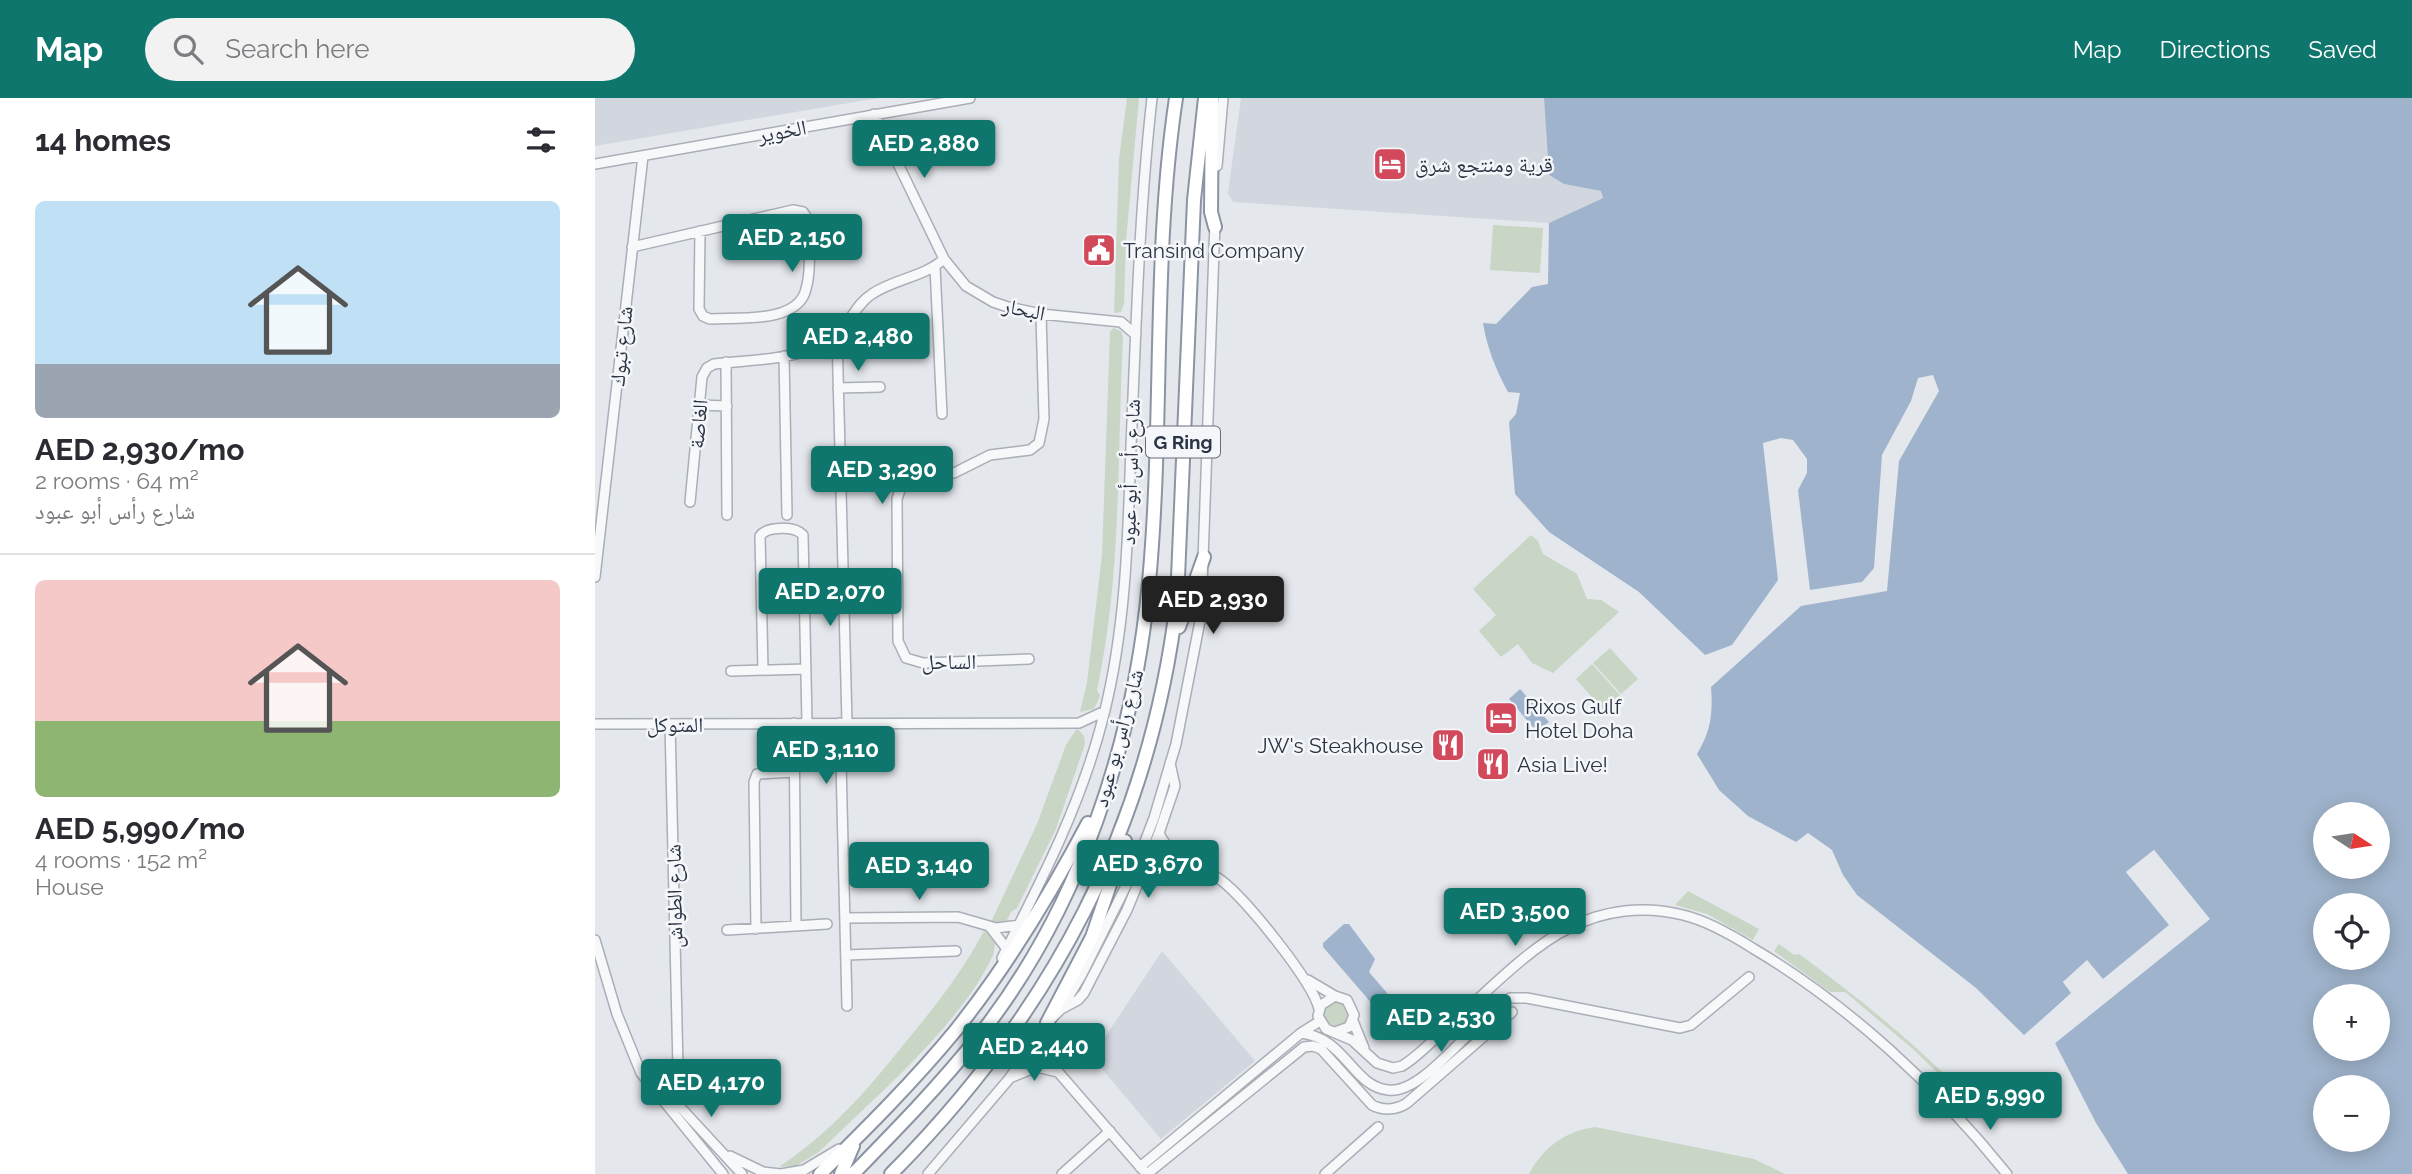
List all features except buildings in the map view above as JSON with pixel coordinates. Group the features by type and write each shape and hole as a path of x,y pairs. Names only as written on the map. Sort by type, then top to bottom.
{"highway":[{"name":"شارع رأس بو عبود","path":"853,1174 921,1105 979,1036 1021,975 1056,914 1079,863 1109,782 1139,661 1150,580 1161,258 1173,98"},
{"name":"شارع رأس بو عبود","path":"891,1174 965,1095 1037,996 1096,890 1140,782 1155,728 1171,651 1181,554 1185,370 1194,200 1205,98"},
{"path":"1212,98 1211,212 1215,227"},
{"path":"1171,651 1204,557"},
{"path":"820,1174 934,1056 987,987 1031,922 1109,782"},
{"path":"1044,1027 1092,937 1122,854 1140,782"},
{"path":"841,1174 858,1136"}],"street":[{"name":"الخوير","path":"595,164 970,98"},
{"name":"شارع رأس أبو عبود","path":"987,987 1060,840 1105,711 1124,592 1140,226 1152,98"},
{"path":"928,1174 1009,1079 1044,1027 1062,1009 1099,944 1133,870 1170,763 1201,616 1215,227 1223,98"},
{"path":"726,362 805,352 837,334 870,295 898,280 935,267 944,259 874,114"},
{"name":"شارع تبوك","path":"595,577 643,156"},
{"path":"632,247 700,231 793,210 803,212 808,219 807,288 803,299 781,315 710,319 703,316 699,309 700,231"},
{"name":"البحار","path":"944,259 954,274 978,295 1009,307 1041,314 1121,322"},
{"path":"935,267 942,414"},
{"path":"1136,335 1121,322 1137,309"},
{"name":"الساحل","path":"1030,659 923,663 906,658 898,641 897,499 904,478 915,473 954,473 990,455 1030,450 1039,443 1044,419 1041,314"},
{"path":"837,334 847,1006"},
{"path":"784,356 787,515"},
{"name":"الغاصة","path":"690,502 702,377 707,368 726,362 727,515"},
{"path":"838,388 880,387"},
{"path":"699,405 727,406"},
{"path":"763,670 760,536 769,530 797,530 803,535 807,723"},
{"path":"731,671 806,669"},
{"name":"المتوكل","path":"595,724 1079,723 1105,711"},
{"path":"794,723 796,926"},
{"path":"1079,723 1097,740"},
{"name":"شارع الطواش","path":"670,724 678,1068"},
{"path":"1062,1009 1078,1000 1084,993 1127,910 1149,860 1175,786 1170,763"},
{"path":"757,929 754,782 757,774 763,772 794,772"},
{"path":"1159,833 1167,847 1179,857 1210,872 1226,884 1304,976 1319,1010 1321,1024 1315,1035"},
{"path":"1149,860 1165,856 1179,857"},
{"path":"1321,1024 1365,1049 1384,1066 1393,1068 1410,1062 1529,956 1566,929 1591,918 1635,909 1682,914 1730,934 1819,991 1928,1087 2007,1174"},
{"path":"845,918 958,917 1004,929 1020,925"},
{"path":"727,930 827,924"},
{"path":"986,924 999,936 1007,949"},
{"path":"595,940 628,1043 641,1073 723,1174"},
{"path":"846,955 956,951"},
{"path":"1304,976 1351,1004 1353,1021 1365,1049"},
{"path":"1301,1033 1315,1035 1332,1044 1371,1084 1388,1090 1400,1090 1416,1082 1506,1000 1513,997 1680,1028 1691,1025 1749,977"},
{"path":"1319,1010 1325,1000 1335,996"},
{"path":"1145,1172 1304,1047 1321,1049 1368,1102 1380,1109 1403,1106 1512,1012"},
{"path":"1335,1032 1349,1027 1353,1021"},
{"path":"1145,1172 1301,1033 1321,1024"},
{"path":"1044,1027 1045,1050 1059,1073 1145,1172"},
{"path":"1009,1079 1037,1067 1059,1073"},
{"path":"657,1094 681,1108 742,1174"},
{"path":"1325,1174 1378,1127"},
{"path":"1062,1174 1110,1131"},
{"path":"722,1152 755,1169 781,1174 815,1164 858,1136"},
{"path":"704,1150 716,1174"}],"shaded area":[{"path":"595,98 878,98 595,146"},
{"name":"قرية ومنتجع شرق","path":"1241,98 1544,98 1549,175 1564,184 1601,191 1603,198 1549,223 1233,202 1228,193"},
{"path":"1162,951 1255,1061 1161,1139 1092,1057"}],"green space":[{"path":"1127,98 1139,98 1126,241 1124,304 1121,312 1114,313 1119,159"},
{"path":"1493,225 1543,228 1540,273 1490,270"},
{"path":"1113,328 1121,331 1123,337 1115,558 1111,603 1097,690 1100,696 1094,709 1080,712 1087,682 1102,555 1110,332"},
{"path":"1531,535 1538,541 1543,554 1577,574 1587,599 1601,600 1619,612 1553,673 1532,663 1518,644 1501,657 1479,631 1496,615 1473,589"},
{"path":"1610,648 1638,679 1621,694 1593,663"},
{"path":"1592,664 1620,695 1603,710 1576,679"},
{"path":"1077,728 1084,736 1085,744 1056,829 1017,908 1011,912 1006,922 991,922 1037,824 1066,745"},
{"path":"1688,891 1759,929 1753,940 1707,914 1675,905"},
{"path":"984,931 996,940 993,955 961,1007 939,1033 819,1152 796,1166 779,1167 837,1120 870,1086 945,993"},
{"path":"1779,944 1794,955 1799,954 1861,1001 1901,1034 1958,1088 1955,1090 1913,1049 1845,992 1830,992 1774,951"},
{"path":"1336,1002 1345,1005 1348,1014 1345,1023 1336,1026 1327,1023 1324,1014 1327,1005"},
{"path":"1595,1127 1754,1159 1785,1174 1529,1174 1541,1156 1556,1142 1574,1132"}],"water":[{"path":"1544,98 2412,98 2412,1174 2128,1174 2096,1123 2055,1043 2209,919 2154,850 2126,872 2170,925 2103,980 2087,961 2063,982 2072,993 2024,1035 1976,988 1857,895 1843,875 1832,850 1808,833 1796,842 1748,816 1719,790 1697,754 1710,722 1711,687 1801,606 1887,591 1899,461 1939,391 1933,375 1918,378 1911,401 1882,455 1874,568 1862,582 1810,590 1798,490 1807,473 1807,459 1793,440 1781,438 1763,443 1778,580 1732,645 1705,655 1639,592 1549,532 1515,494 1509,422 1516,414 1520,393 1508,392 1493,359 1483,323 1496,324 1532,287 1548,284 1549,223 1603,198 1601,191 1564,184 1549,175"},
{"path":"1520,689 1549,722 1537,732 1509,699"},
{"path":"1344,924 1349,924 1375,959 1369,972 1412,1022 1413,1030 1407,1035 1399,1035 1323,947 1323,943"}],"pier":[{"path":"2154,850 2210,919 2055,1043 2051,1043 2205,918 2153,855 2131,873 2172,923 2172,927 2104,983 2100,982 2087,965 2068,983 2075,991 2074,995 2027,1037 2022,1038 2071,993 2063,982 2087,960 2103,979 2169,925 2126,872"}],"place":[{"name":"قرية ومنتجع شرق","path":"1390,164"},
{"name":"Transind Company","path":"1099,250"},
{"name":"Rixos Gulf Hotel Doha","path":"1501,718"},
{"name":"JW's Steakhouse","path":"1448,745"},
{"name":"Asia Live!","path":"1493,764"}]}
